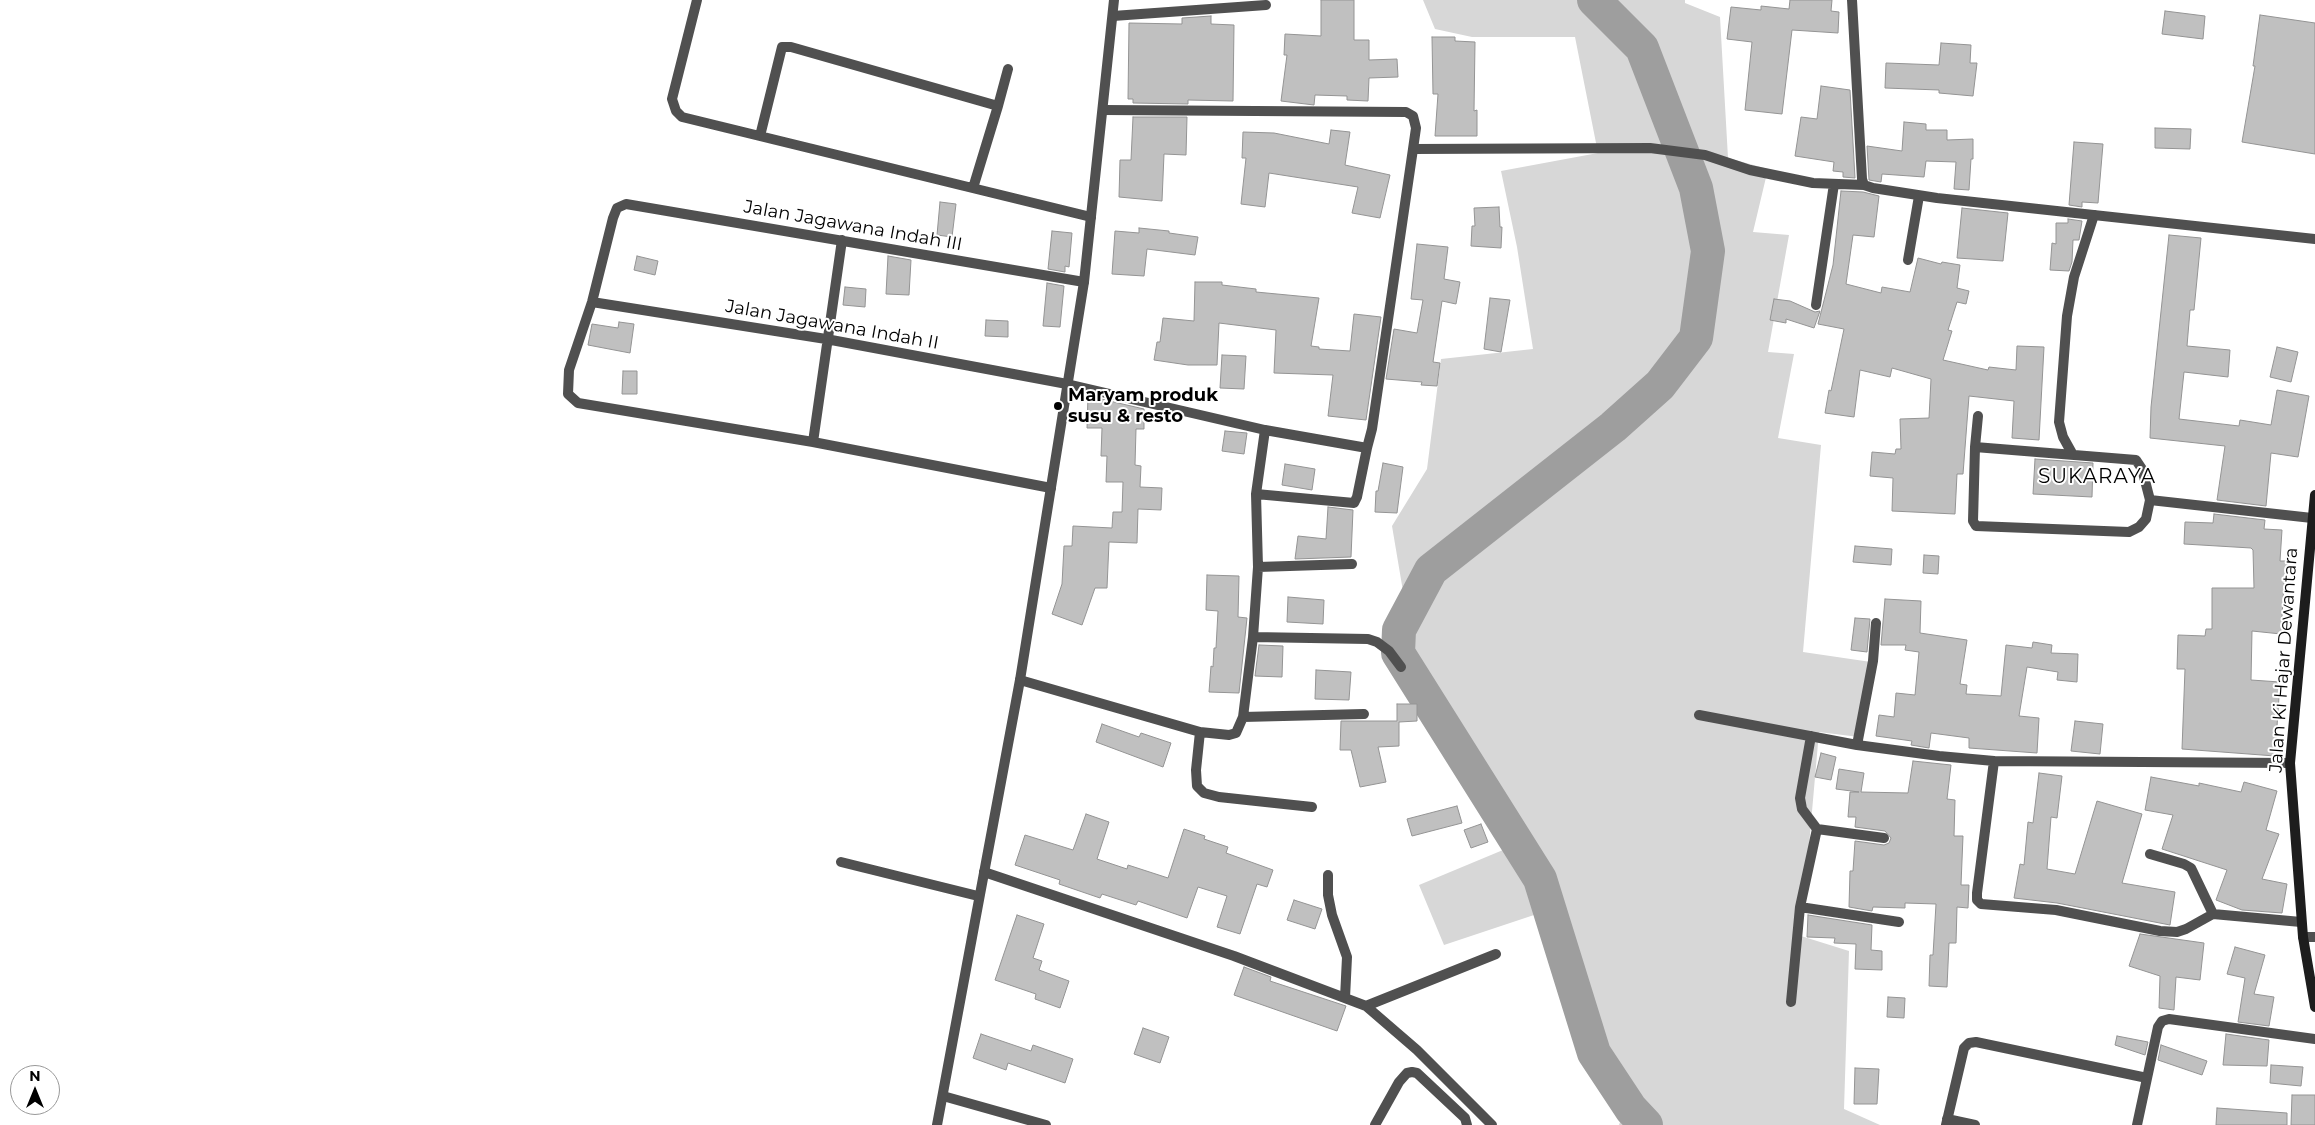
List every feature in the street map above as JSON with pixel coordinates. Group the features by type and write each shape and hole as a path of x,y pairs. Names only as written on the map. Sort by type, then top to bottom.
{"main road":[{"name":"Jalan Ki Hajar Dewantara","path":"2315,495 2290,763 2302,937 2315,1007"}],"street":[{"path":"697,0 672,99 676,111 682,117 1092,217"},
{"path":"937,1125 978,896 1020,680 1084,282 1104,110 1114,0"},
{"path":"1852,0 1862,178 1864,185"},
{"path":"1113,16 1266,5"},
{"path":"760,136 782,47 786,46 998,106"},
{"path":"973,188 1008,69"},
{"path":"1104,110 1406,112 1413,116 1416,121 1373,420 1357,497 1354,503 1256,494"},
{"path":"1413,148 1650,148 1705,155 1750,170 1813,183 1864,185 1919,196 2315,239"},
{"path":"1816,305 1834,184"},
{"path":"1908,260 1919,196"},
{"name":"Jalan Jagawana Indah III","path":"592,302 617,208 626,204 1084,282"},
{"path":"2073,454 2063,436 2059,422 2067,316 2074,277 2094,215"},
{"path":"813,442 826,339 842,240"},
{"path":"592,302 569,370 568,394 578,402 813,442 1051,488"},
{"name":"Jalan Jagawana Indah II","path":"592,302 826,339 1067,384 1265,430 1367,448"},
{"path":"1975,447 2136,460 2142,469 2150,500 2146,519 2139,527 2128,532 1976,526 1974,521 1975,447 1978,416"},
{"path":"1020,680 1200,732 1229,735 1239,729 1244,717 1253,637 1258,567 1256,494 1265,430"},
{"path":"2150,500 2312,518"},
{"path":"1258,567 1352,564"},
{"path":"1857,745 1874,661 1876,623"},
{"path":"1253,637 1368,639 1378,642 1389,651 1401,667"},
{"path":"1244,717 1364,714"},
{"path":"1699,715 1857,745 1994,761 2290,763"},
{"path":"1200,732 1196,770 1197,786 1204,793 1219,797 1312,807"},
{"path":"1811,736 1800,798 1802,809 1817,829 1884,838"},
{"path":"1994,761 1977,893 1981,904 2065,912 2160,931 2186,929 2213,914 2301,922"},
{"path":"1791,1002 1800,907 1817,829"},
{"path":"2150,854 2184,864 2191,868 2213,914"},
{"path":"841,862 978,896"},
{"path":"984,872 1234,956 1366,1006 1417,1050 1492,1125"},
{"path":"1328,875 1328,895 1332,915 1348,957 1345,998"},
{"path":"1800,907 1899,922"},
{"path":"2302,937 2315,937"},
{"path":"1366,1006 1496,954"},
{"path":"2137,1125 2158,1028 2162,1021 2169,1019 2315,1039"},
{"path":"1975,1125 1947,1122 1964,1048 1969,1043 1976,1042 2147,1078"},
{"path":"1376,1125 1399,1082 1407,1073 1412,1072 1417,1073 1465,1118 1467,1125"},
{"path":"942,1096 1046,1125"}],"shaded area":[{"path":"1423,0 1685,0 1685,3 1720,17 1728,158 1768,169 1753,232 1789,235 1768,352 1794,354 1778,438 1821,445 1803,652 1871,662 1859,737 1819,732 1801,936 1849,951 1844,1109 1880,1125 1619,1125 1621,1119 1565,974 1558,907 1444,945 1419,885 1527,840 1469,758 1422,704 1392,526 1427,469 1441,359 1533,349 1517,247 1501,171 1598,153 1575,37 1472,37 1435,29"}],"building":[{"path":"1321,0 1354,0 1354,40 1369,40 1369,60 1397,59 1398,77 1369,78 1368,101 1347,100 1347,96 1315,95 1314,105 1281,101 1287,55 1284,55 1285,34 1321,36"},
{"path":"1790,0 1832,0 1831,11 1839,12 1838,33 1792,30 1782,114 1745,110 1752,42 1727,39 1731,7 1761,10 1761,6 1789,9"},
{"path":"2165,11 2205,16 2203,39 2162,34"},
{"path":"2260,15 2315,23 2315,154 2242,142 2255,66 2253,66"},
{"path":"1211,16 1211,24 1234,25 1233,101 1188,100 1188,104 1133,103 1133,99 1128,99 1129,23 1182,24 1182,18"},
{"path":"1432,37 1455,37 1455,41 1475,42 1474,111 1477,110 1477,136 1435,136 1438,94 1433,94"},
{"path":"1941,43 1971,45 1970,63 1977,63 1973,96 1939,93 1939,90 1885,88 1886,63 1939,65"},
{"path":"1821,86 1850,90 1855,178 1843,177 1843,172 1833,171 1834,162 1795,156 1801,117 1817,119"},
{"path":"1133,117 1187,117 1186,155 1164,154 1162,201 1119,197 1120,160 1131,160"},
{"path":"1904,122 1926,124 1926,130 1947,130 1947,140 1973,139 1973,159 1971,159 1969,190 1954,189 1956,162 1926,161 1924,177 1882,174 1881,182 1869,180 1867,146 1902,151"},
{"path":"2155,128 2191,129 2190,149 2155,148"},
{"path":"1331,130 1350,132 1345,165 1390,175 1380,218 1352,213 1358,187 1269,173 1265,207 1241,204 1246,158 1242,158 1243,132 1274,133 1329,144"},
{"path":"2074,142 2103,144 2098,203 2082,202 2082,207 2069,205"},
{"path":"1841,191 1863,192 1879,196 1874,237 1853,235 1846,284 1881,293 1882,287 1910,292 1918,258 1941,264 1942,262 1960,265 1957,288 1969,291 1966,304 1957,302 1948,330 1952,331 1943,360 1988,370 1989,367 2016,370 2017,346 2044,347 2039,440 2012,438 2014,401 1969,396 1963,474 1957,474 1955,514 1892,511 1893,478 1870,476 1872,452 1895,454 1896,449 1901,449 1900,419 1929,418 1931,379 1892,368 1890,377 1860,370 1854,417 1825,413 1844,329 1818,324 1833,265"},
{"path":"940,202 956,204 952,237 937,235"},
{"path":"1499,207 1500,227 1502,227 1501,248 1471,246 1472,226 1475,226 1474,208"},
{"path":"1962,208 2008,213 2003,261 1957,258"},
{"path":"2068,219 2082,221 2079,240 2073,240 2072,262 2069,271 2050,270 2052,243 2056,244 2056,223 2068,223"},
{"path":"1139,228 1169,231 1169,233 1198,237 1195,255 1147,249 1144,276 1112,274 1115,231 1139,233"},
{"path":"1052,231 1072,233 1069,267 1065,266 1065,272 1048,269"},
{"path":"2169,235 2201,238 2194,310 2190,310 2187,346 2230,350 2228,377 2184,372 2179,419 2239,426 2240,420 2271,425 2277,390 2309,396 2298,457 2271,453 2266,506 2217,500 2225,446 2150,438 2151,407"},
{"path":"1417,244 1448,247 1444,279 1460,282 1456,304 1442,301 1433,362 1440,363 1437,386 1421,385 1422,382 1386,379 1394,329 1417,333 1423,300 1411,299"},
{"path":"637,256 658,261 655,275 634,270"},
{"path":"888,256 911,260 909,295 886,294"},
{"path":"1195,282 1222,282 1222,285 1256,289 1256,292 1319,298 1311,346 1319,347 1319,349 1350,351 1354,314 1381,317 1366,420 1328,416 1333,375 1274,373 1276,330 1219,323 1217,365 1188,365 1154,360 1157,342 1160,342 1163,318 1194,321"},
{"path":"1047,283 1064,286 1060,327 1043,326"},
{"path":"845,287 866,289 865,307 843,305"},
{"path":"1490,298 1510,300 1501,352 1484,349"},
{"path":"1774,299 1790,301 1815,312 1820,311 1814,328 1786,319 1786,323 1770,320"},
{"path":"986,320 1008,321 1008,337 985,336"},
{"path":"619,322 634,324 630,353 588,345 592,324 618,328"},
{"path":"2277,347 2298,352 2291,382 2270,377"},
{"path":"1222,355 1246,356 1244,389 1220,388"},
{"path":"623,371 637,371 637,394 622,394"},
{"path":"1088,396 1144,409 1144,429 1136,429 1135,465 1141,466 1140,487 1162,488 1161,510 1138,509 1137,543 1109,542 1107,588 1095,588 1082,625 1052,614 1062,584 1064,546 1072,546 1073,526 1112,528 1113,512 1122,512 1123,482 1106,482 1107,456 1101,456 1102,428 1087,428"},
{"path":"1225,431 1247,433 1244,454 1222,451"},
{"path":"2035,459 2093,463 2092,497 2033,494"},
{"path":"1383,463 1403,467 1397,513 1375,512 1376,491 1378,491"},
{"path":"1285,464 1315,469 1312,490 1282,485"},
{"path":"1328,507 1353,510 1351,557 1295,559 1298,536 1326,539"},
{"path":"2214,514 2265,520 2264,529 2282,530 2280,561 2287,561 2287,583 2284,583 2281,634 2252,631 2251,680 2280,682 2275,756 2182,749 2185,669 2177,669 2178,635 2205,636 2206,629 2212,629 2212,588 2254,588 2253,550 2251,548 2184,544 2185,522 2213,523"},
{"path":"1855,546 1892,549 1891,565 1853,562"},
{"path":"1924,555 1939,556 1938,574 1923,573"},
{"path":"1207,575 1239,576 1238,617 1247,618 1239,693 1209,692 1211,666 1213,667 1214,648 1216,648 1218,611 1206,610"},
{"path":"1288,597 1324,600 1323,624 1287,622"},
{"path":"1885,599 1921,601 1920,633 1967,640 1960,684 1967,685 1966,694 2001,696 2006,645 2032,648 2033,642 2052,645 2051,653 2078,654 2077,682 2057,680 2058,672 2027,667 2019,716 2039,718 2037,753 1969,748 1969,738 1931,733 1929,748 1911,745 1912,741 1876,736 1879,715 1894,717 1896,693 1915,695 1919,652 1905,650 1906,645 1881,645"},
{"path":"1855,618 1870,619 1867,652 1851,650"},
{"path":"1259,645 1283,646 1282,677 1255,676"},
{"path":"1316,670 1351,672 1349,700 1315,699"},
{"path":"1397,704 1417,704 1417,721 1399,722 1399,746 1378,747 1386,782 1360,787 1351,750 1340,750 1341,721 1397,721"},
{"path":"2075,721 2103,724 2100,754 2071,751"},
{"path":"1102,724 1139,737 1141,733 1171,743 1163,767 1096,742"},
{"path":"1821,753 1836,757 1831,780 1815,777"},
{"path":"1913,761 1951,765 1947,799 1955,800 1954,836 1963,836 1961,885 1969,885 1968,908 1957,907 1956,943 1949,943 1947,987 1929,986 1930,955 1933,955 1936,904 1905,903 1905,908 1873,907 1872,911 1849,907 1850,871 1853,871 1855,841 1884,845 1889,843 1891,838 1885,831 1855,827 1856,817 1848,817 1850,792 1859,792 1836,789 1839,769 1864,773 1861,792 1908,793"},
{"path":"2039,773 2062,776 2057,818 2051,817 2047,869 2075,874 2097,801 2142,814 2122,883 2175,892 2170,925 2057,903 2014,898 2020,864 2024,865 2028,822 2033,823"},
{"path":"2151,777 2199,786 2199,783 2241,792 2244,782 2277,791 2266,830 2279,834 2262,879 2287,884 2282,913 2242,910 2216,900 2227,870 2162,849 2173,815 2145,810"},
{"path":"1457,806 1462,823 1412,836 1407,819"},
{"path":"1086,814 1109,822 1097,859 1127,869 1128,865 1168,878 1184,829 1205,836 1204,839 1228,847 1226,853 1273,870 1267,887 1257,884 1240,934 1217,927 1227,896 1198,887 1187,918 1138,901 1136,905 1102,894 1100,898 1059,884 1060,880 1015,865 1025,835 1073,850"},
{"path":"1481,824 1488,842 1471,848 1464,830"},
{"path":"1294,900 1322,909 1315,929 1287,920"},
{"path":"1017,915 1044,924 1033,958 1042,961 1039,970 1069,981 1060,1008 1035,999 1036,994 995,980"},
{"path":"1808,915 1872,925 1871,950 1882,951 1882,970 1855,969 1856,944 1834,943 1835,938 1807,937"},
{"path":"2140,934 2204,943 2200,980 2176,977 2174,1010 2159,1008 2160,976 2129,966"},
{"path":"2235,947 2265,955 2254,994 2274,997 2269,1026 2238,1022 2245,978 2227,974"},
{"path":"1244,967 1271,977 1270,981 1346,1006 1337,1031 1234,995"},
{"path":"1888,997 1905,998 1904,1018 1887,1017"},
{"path":"1143,1028 1169,1037 1160,1063 1134,1054"},
{"path":"981,1034 1031,1051 1033,1045 1073,1059 1065,1083 1008,1063 1006,1070 973,1058"},
{"path":"2226,1034 2269,1040 2267,1066 2223,1065"},
{"path":"2117,1036 2148,1042 2145,1055 2115,1045"},
{"path":"2161,1045 2207,1061 2202,1075 2158,1060"},
{"path":"2271,1065 2303,1067 2301,1086 2270,1083"},
{"path":"1855,1068 1879,1069 1877,1104 1854,1104"},
{"path":"2292,1095 2315,1095 2315,1125 2291,1125"},
{"path":"2217,1108 2287,1113 2287,1125 2216,1125"}],"waterway":[{"path":"1594,0 1642,48 1696,188 1708,251 1696,338 1660,385 1613,427 1431,570 1399,630 1398,653 1540,879 1594,1053 1631,1109 1646,1125"}],"place":[{"name":"Maryam produk susu & resto","path":"1058,406"}],"district":[{"name":"SUKARAYA","path":"2097,477"}]}
